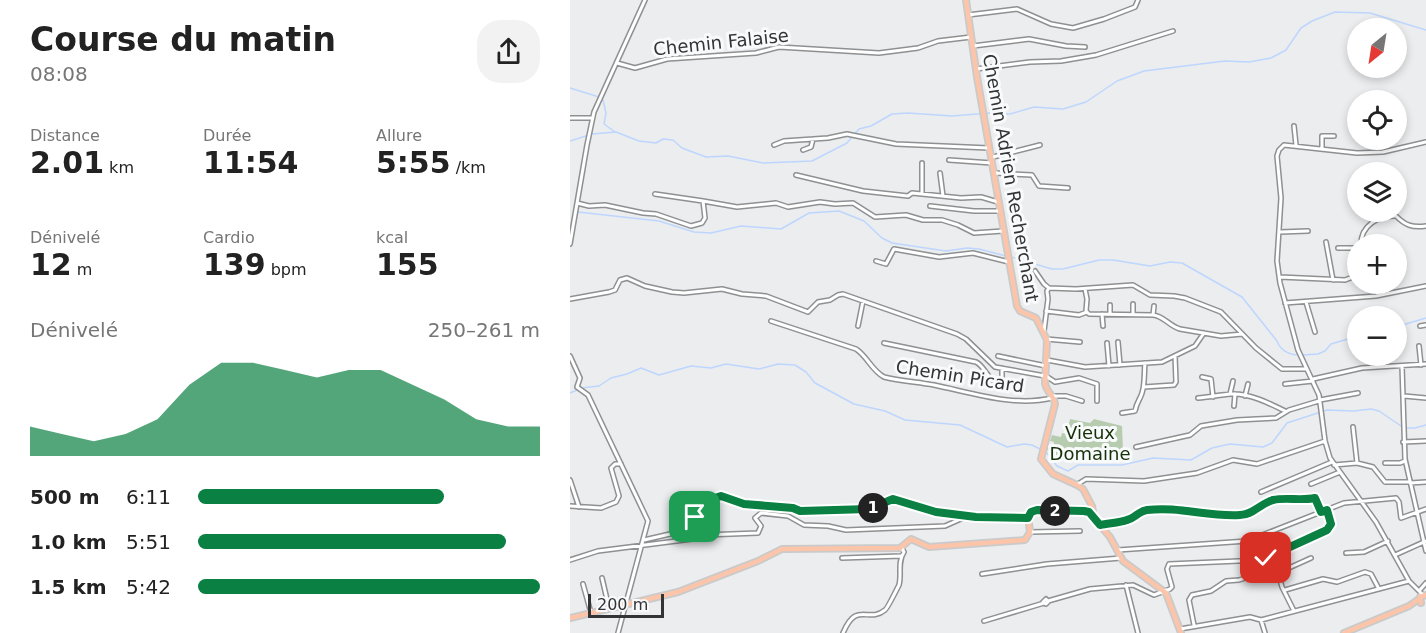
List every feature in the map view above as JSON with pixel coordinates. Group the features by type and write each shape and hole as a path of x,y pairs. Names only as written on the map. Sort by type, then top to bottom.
{"main road":[{"name":"Chemin Adrien Recherchant","path":"966,0 976,69 993,157 1003,231 1018,309 1036,318 1044,331"},
{"path":"1044,331 1046,387 1055,404 1041,459 1053,474 1077,485 1084,491 1086,507 1110,537 1121,558 1164,591 1181,631"},
{"path":"570,618 693,587 782,549 902,548 911,539 929,547 1025,540 1030,532 1028,518 1031,512 1086,507"},
{"path":"1344,633 1421,598"}],"street":[{"path":"570,244 592,118 645,0"},
{"path":"968,15 1017,9 1051,24 1072,28 1135,8 1138,0"},
{"path":"976,69 1096,56 1173,31"},
{"name":"Chemin Falaise","path":"616,63 635,68 667,59 756,53 778,47 879,53 971,37"},
{"path":"973,46 1029,39 1084,47"},
{"path":"570,118 592,118"},
{"path":"1294,126 1296,146"},
{"path":"774,145 784,141 851,134 896,144 991,148"},
{"path":"1322,148 1320,135 1334,136"},
{"path":"803,150 811,147 813,139"},
{"path":"1421,598 1362,501 1333,463 1325,441 1320,402 1313,380 1300,355 1285,303 1277,261 1280,232 1279,150 1284,145 1357,153 1383,152 1426,142"},
{"path":"993,157 1040,145"},
{"path":"949,160 994,164"},
{"path":"921,163 922,194"},
{"path":"940,173 943,196"},
{"path":"995,173 1032,175 1039,186 1068,188"},
{"path":"796,175 863,191 908,196 912,193 981,197 999,203"},
{"path":"655,194 737,207 776,203 788,207 820,202 853,203 876,217 906,215 923,220 942,220 974,233 1003,231"},
{"path":"578,203 656,214 691,226 702,223 705,218 704,201"},
{"path":"930,206 974,211 1000,211"},
{"path":"1361,234 1368,224 1387,216 1396,216 1405,224 1412,226 1426,226"},
{"path":"1280,232 1308,231"},
{"path":"1326,242 1333,280"},
{"path":"1338,248 1347,247"},
{"path":"876,261 886,264 894,249 939,257 973,254 1010,262"},
{"path":"1035,271 1044,284 1050,288 1085,289 1133,285 1147,294 1185,298 1221,312 1256,348 1282,369 1307,369"},
{"path":"570,299 615,290 620,280 627,278 645,286 672,292 722,289 766,296 804,312 809,311 818,302 830,300 840,294 960,335 993,365 1045,375 1055,382 1079,378 1097,384 1097,401"},
{"path":"1280,278 1347,279"},
{"path":"1285,303 1376,296 1426,286"},
{"path":"1044,331 1047,291 1050,288"},
{"path":"1085,289 1087,312"},
{"path":"858,327 863,302"},
{"path":"1306,302 1315,332"},
{"path":"1133,304 1137,322"},
{"path":"1110,305 1110,314"},
{"path":"1151,322 1154,306"},
{"path":"1046,311 1078,315 1087,312 1161,316 1177,329 1221,336 1242,334"},
{"path":"1102,314 1103,326"},
{"name":"Chemin Picard","path":"771,321 856,349 884,377 932,384 998,399 1031,401 1066,396 1082,401"},
{"path":"1420,326 1426,325"},
{"path":"998,356 1085,367 1162,362 1195,346 1204,333"},
{"path":"1046,339 1080,342"},
{"path":"1119,342 1120,365"},
{"path":"884,343 976,362 995,382 1001,379 1002,368"},
{"path":"1107,343 1109,366"},
{"path":"1419,346 1421,365"},
{"path":"570,356 580,378 577,387 588,394 648,521 618,633"},
{"path":"1143,387 1174,385 1176,382 1175,356"},
{"path":"1122,413 1135,411 1136,402 1142,395 1145,363"},
{"path":"1407,366 1426,364"},
{"path":"1285,384 1362,368 1402,366 1405,461 1426,551"},
{"path":"1202,377 1211,379 1213,397"},
{"path":"1233,381 1234,406"},
{"path":"1245,396 1248,384"},
{"path":"1136,447 1190,435 1201,426 1237,420 1276,418 1286,411 1358,393"},
{"path":"1198,398 1232,394 1245,396 1286,411"},
{"path":"1404,396 1426,398"},
{"path":"1353,427 1357,463"},
{"path":"1077,485 1086,479 1144,481 1197,473 1233,460 1261,464 1325,441"},
{"path":"1403,442 1426,441"},
{"path":"1385,462 1405,461"},
{"path":"1261,492 1333,463 1357,463 1373,467 1385,482 1426,482"},
{"path":"570,506 601,508 616,502 619,495 611,468 615,464 621,464"},
{"path":"1311,484 1340,472"},
{"path":"570,480 579,507"},
{"path":"570,561 598,551 643,542 695,527 695,517 702,504 721,496 736,503 793,508 800,511 869,509 893,499 936,512 976,517"},
{"path":"1100,525 1128,520 1144,510 1170,508 1214,515 1248,514 1269,501 1282,499 1298,501 1315,498 1321,512"},
{"path":"1116,550 1247,541 1344,503 1395,498 1399,502 1401,518 1426,509"},
{"path":"763,506 763,513"},
{"path":"984,621 1079,591 1136,585 1152,595 1172,587 1168,565 1262,560 1327,530 1331,524 1327,510"},
{"path":"643,542 692,539 705,535 758,533 761,526 755,518 757,514 763,513 788,516 800,525 828,526 846,530 945,526 963,518 976,517 1028,518"},
{"path":"1030,532 1080,531"},
{"path":"1346,553 1364,552 1388,542"},
{"path":"1395,555 1425,542"},
{"path":"843,633 854,616 877,614 886,609 899,584 898,570 904,552 902,548"},
{"path":"842,558 902,556"},
{"path":"982,574 1047,564 1121,558"},
{"path":"1194,626 1189,600 1192,595 1211,591 1226,581 1278,573 1311,558"},
{"path":"1285,590 1323,579 1337,582 1365,572 1371,574 1379,589"},
{"path":"1278,573 1294,611"},
{"path":"602,578 609,608"},
{"path":"1181,631 1194,626 1250,617 1261,620 1409,581"},
{"path":"1421,598 1426,583"},
{"path":"583,584 591,613"},
{"path":"1126,585 1138,633"},
{"path":"1261,620 1265,633"}],"green space":[{"name":"Vieux Domaine","path":"1070,419 1090,423 1094,419 1122,426 1123,450 1089,462 1077,457 1061,457 1046,449 1047,447 1053,448 1054,442 1050,441 1052,435 1061,437 1062,433 1067,434"}],"waterway":[{"path":"570,141 592,134 616,132 639,141 656,143 663,139 673,140 682,148 706,157 728,156 763,163 812,161 847,143 859,129 871,126 892,114 952,116 1010,114 1034,107 1063,109 1086,102 1117,81 1144,71 1271,58 1286,50 1301,28 1335,12 1370,13 1426,30"},
{"path":"570,88 599,97"},
{"path":"603,100 606,113 604,124 615,132"},
{"path":"578,212 659,221 694,232 711,233 741,226 781,229 809,213 839,211 864,221 882,238 892,243 946,251 979,249 1006,256"},
{"path":"1011,257 1052,269 1063,269 1099,260 1150,266 1170,262 1182,263 1242,297 1278,344 1288,353 1299,355"},
{"path":"1407,324 1426,318"},
{"path":"1303,355 1318,354 1325,351 1331,344 1347,339"},
{"path":"581,388 599,386 611,378 641,368 659,375 691,366 711,368 726,364 759,369 778,364 795,365 806,372 815,383 854,404 885,411 905,420 960,425 1007,447 1032,445 1046,452 1057,466 1068,471 1078,465 1122,465 1153,458 1191,460 1212,448 1230,444 1263,447 1272,443 1287,423 1327,410 1371,409 1379,411 1404,428 1426,425"},
{"path":"570,393 577,390"}],"route":[{"path":"695,517 702,504 721,496 736,503 793,508 800,511 869,509 893,499 936,512 976,517 1017,519 1028,518 1031,512 1037,510 1080,510 1089,512 1100,525 1128,520 1144,510 1170,508 1214,515 1248,514 1269,501 1282,499 1305,501 1315,498 1321,512 1327,510 1331,524 1327,530 1266,558"}]}
